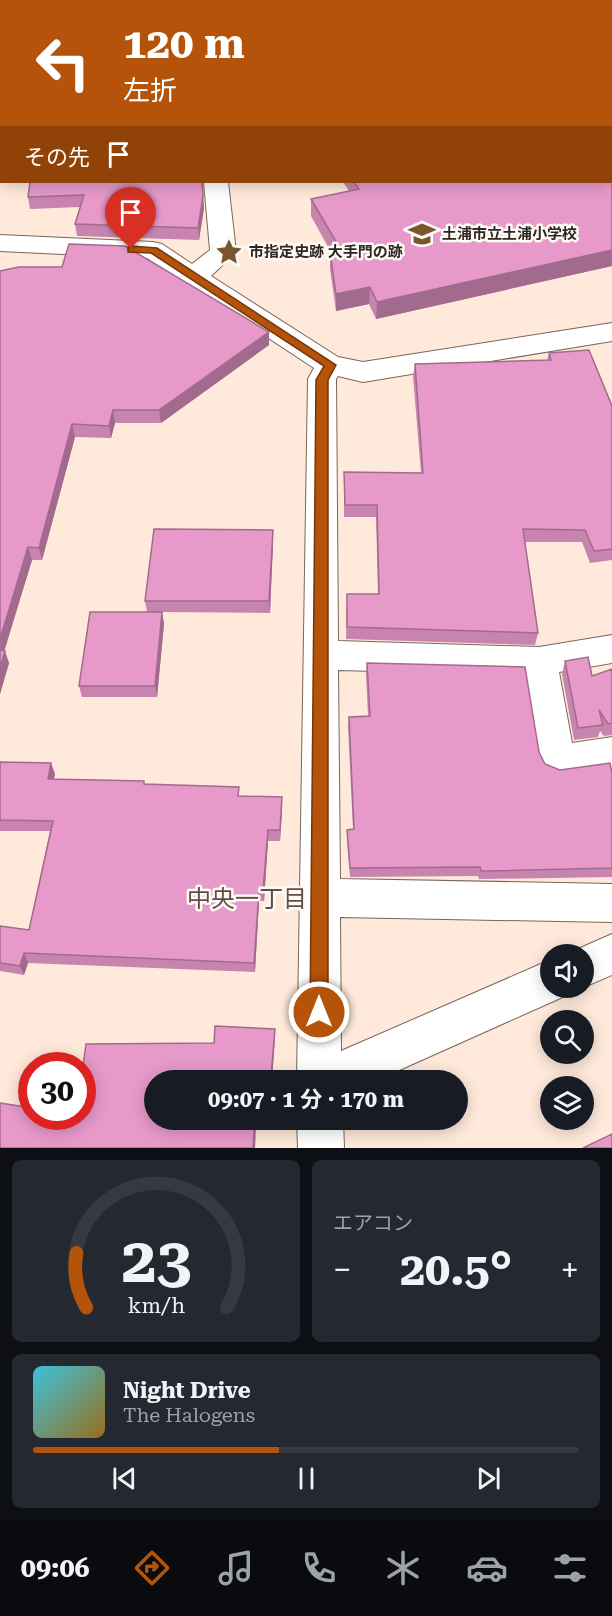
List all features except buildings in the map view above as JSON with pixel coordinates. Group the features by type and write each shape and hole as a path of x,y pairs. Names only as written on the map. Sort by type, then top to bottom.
{"street":[{"path":"194,276 223,252 216,183"},
{"path":"0,243 153,250 330,365 363,372 612,332"},
{"path":"320,1070 318,898 322,380 330,365"},
{"path":"321,655 539,661 612,650"},
{"path":"539,661 557,761 612,753"},
{"path":"318,898 612,903"},
{"path":"594,962 612,954"},
{"path":"350,1070 540,985"},
{"path":"320,1130 321,1148"}],"place":[{"name":"土浦市立土浦小学校","path":"422,234"},
{"name":"市指定史跡 大手門の跡","path":"229,252"}],"district":[{"name":"中央一丁目","path":"247,899"}],"route":[{"path":"131,249 153,250 330,365 322,380 319,1012"}]}
